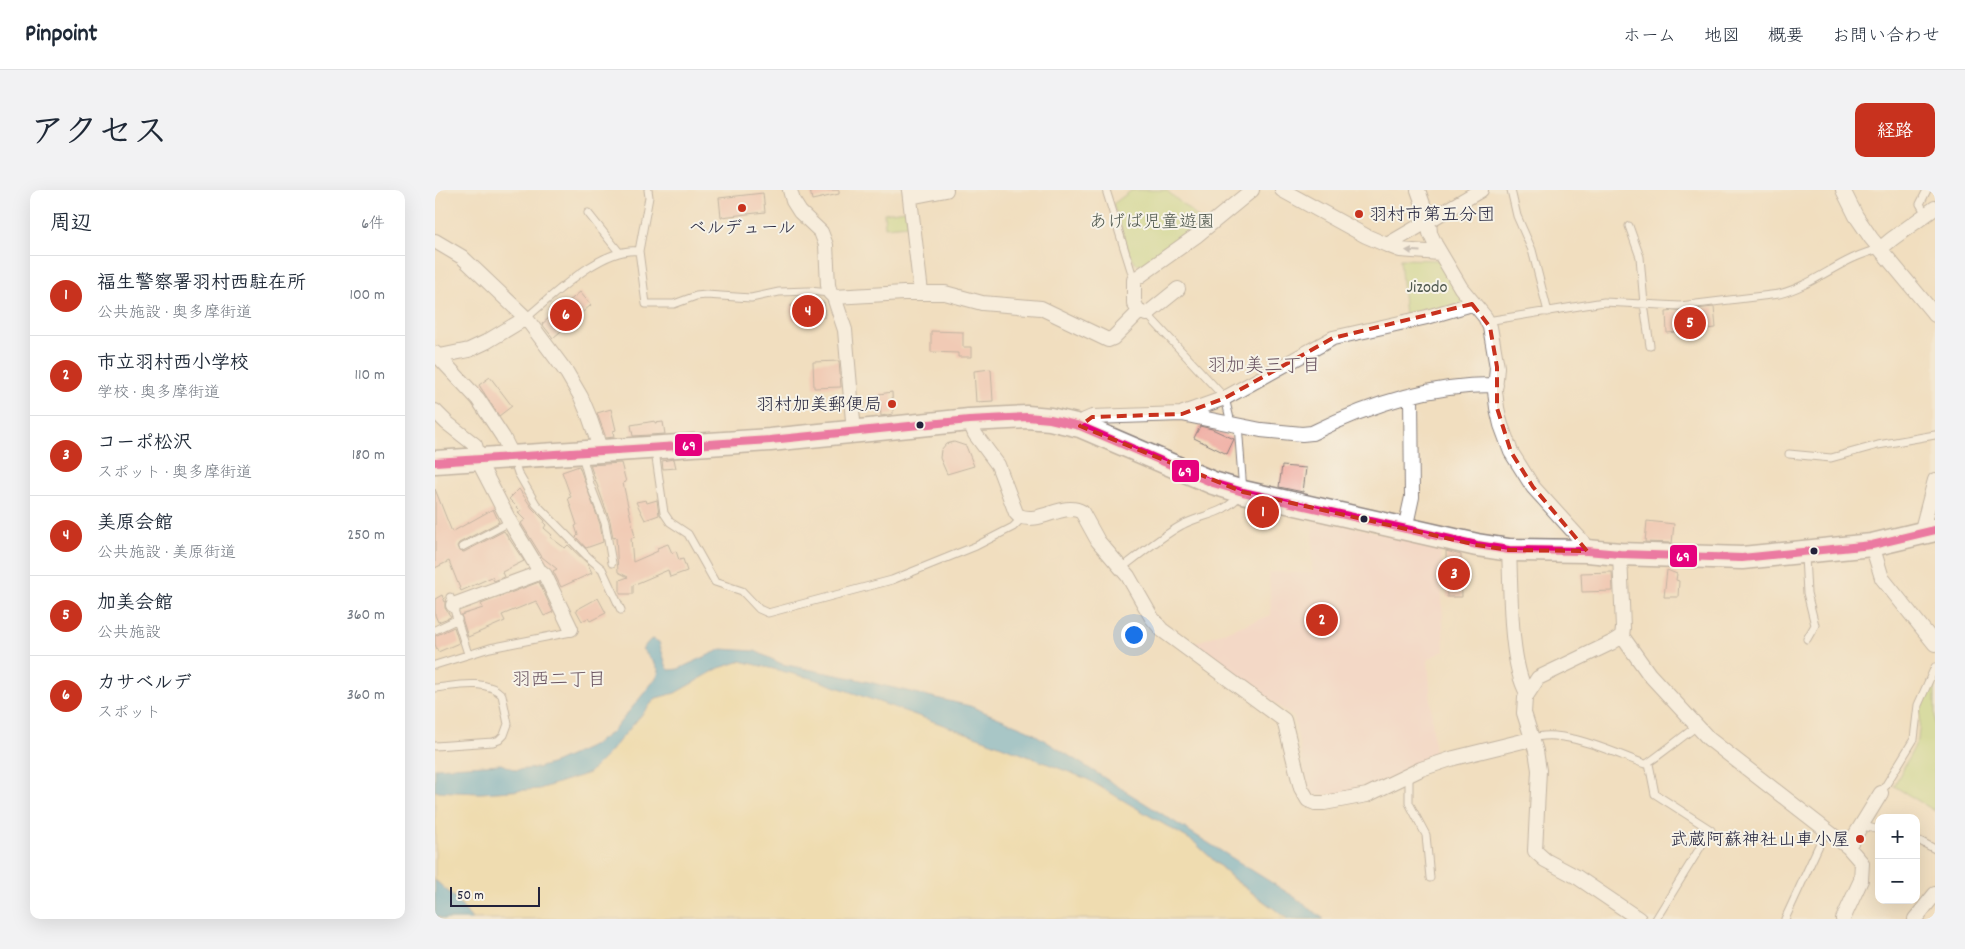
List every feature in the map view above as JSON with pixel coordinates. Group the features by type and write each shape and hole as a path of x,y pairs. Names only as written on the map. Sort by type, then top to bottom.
{"main road":[{"path":"435,462 654,448 854,432 969,420 1035,417 1080,426 1213,483 1243,492 1477,545 1509,550 1587,551 1620,554 1742,558 1872,545 1928,532"}],"street":[{"path":"790,190 793,201 800,212 821,232 826,245 832,295 845,330 854,432"},
{"path":"921,292 910,193 945,190"},
{"path":"1143,313 1134,303 1134,280 1196,236 1252,190"},
{"path":"1283,190 1366,236 1387,245 1400,250 1440,253"},
{"path":"1418,190 1429,221 1430,233 1440,253 1472,304 1487,321 1497,361 1495,396 1506,442 1533,487 1582,541 1587,551"},
{"path":"1387,245 1481,190"},
{"path":"1843,190 1864,228 1935,315"},
{"path":"1880,249 1931,211"},
{"path":"435,241 473,266 526,318 567,373 581,397 589,416 591,452"},
{"path":"832,295 945,293 982,303 1041,308 1108,340 1178,289"},
{"path":"1182,414 1225,398 1333,338 1427,317 1472,304"},
{"path":"436,355 469,350 526,318"},
{"path":"436,355 478,399 513,457"},
{"path":"1080,426 1085,420 1092,418 1182,414 1235,423 1261,430 1302,434 1312,433 1368,407 1411,396 1468,386 1496,385"},
{"path":"1405,529 1412,497 1411,396"},
{"path":"435,411 473,443 510,522 539,570 545,575 571,629"},
{"path":"969,420 975,434 998,465 1016,513 1022,518 1034,518 1071,508 1078,509 1085,514 1103,549 1122,568 1152,618 1162,630 1284,720 1301,788 1308,800 1319,804 1367,795 1409,775 1454,758 1531,739"},
{"path":"1928,532 1935,480"},
{"path":"1872,545 1882,578 1935,644"},
{"path":"1509,550 1514,639 1522,684 1527,693"},
{"path":"1620,554 1623,628 1621,636 1611,643 1538,678 1527,693 1523,713 1536,752 1539,770 1535,851 1545,860 1577,877 1639,919"},
{"path":"451,601 534,575 539,570"},
{"path":"1621,636 1649,674 1696,727 1848,847 1862,864 1861,880 1843,919"},
{"path":"1848,847 1881,793"},
{"path":"1915,919 1935,894"}],"lane":[{"path":"648,190 649,197 639,250 646,304 674,304 696,296 705,295 751,298 779,292 809,291 832,295"},
{"path":"1106,190 1134,280"},
{"path":"1511,190 1517,216 1532,250 1548,312"},
{"path":"1927,190 1920,204 1931,211"},
{"path":"588,213 619,252"},
{"path":"1629,226 1640,257 1650,346"},
{"path":"526,318 592,265 619,252 629,249 639,250"},
{"path":"1487,321 1605,302 1680,306 1779,294 1795,290 1851,258 1880,249"},
{"path":"1122,568 1180,526 1215,514 1236,500 1243,492 1235,423 1225,398 1143,313"},
{"path":"1789,454 1831,458 1878,445 1935,435"},
{"path":"654,448 663,508 667,518 688,534 715,582 742,591 759,609 768,613 893,580 976,546 1013,527 1022,518"},
{"path":"591,452 590,484 605,523 612,563"},
{"path":"513,457 518,474 536,504 602,569 621,610"},
{"path":"462,547 510,522"},
{"path":"1805,553 1807,593 1815,625 1807,639"},
{"path":"451,601 468,654"},
{"path":"435,630 458,619"},
{"path":"435,665 468,654 571,632 571,629"},
{"path":"1881,793 1914,739 1918,705 1935,667"},
{"path":"435,688 483,684 491,686 502,695 508,724 504,734 499,740 493,742 435,746"},
{"path":"1531,739 1538,736 1562,736 1649,764 1696,727"},
{"path":"1649,764 1655,794 1711,830 1656,919"},
{"path":"1409,775 1409,803 1426,835 1430,878"},
{"path":"1860,825 1875,829"},
{"path":"1785,919 1826,830"},
{"path":"1920,841 1935,848"}],"highlighted area":[{"path":"1472,304 1490,327 1497,367 1497,408 1511,452 1533,487 1587,551 1509,550 1477,545 1243,492 1080,426 1092,417 1182,414 1225,398 1333,338"}],"shaded area":[{"path":"1313,518 1440,546 1444,651 1428,659 1435,760 1367,791 1312,796 1308,789 1294,717 1192,644 1271,615 1269,572 1312,573"}],"green space":[{"name":"あげば児童遊園","path":"1132,190 1166,190 1203,222 1146,264 1136,264 1129,253 1113,204"},
{"path":"906,210 908,225 885,227 884,213"},
{"name":"Jizodo","path":"1400,259 1441,260 1466,304 1405,317"},
{"path":"1934,679 1935,811 1894,786 1918,740 1921,709"}],"sand":[{"path":"741,661 814,679 986,740 1087,779 1194,842 1234,880 1288,919 472,919 453,896 435,880 435,791 480,793 539,789 589,773 656,698 675,693 719,668"}],"water":[{"path":"653,639 659,642 667,668 670,670 678,669 722,649 755,651 782,664 852,678 970,706 1028,730 1293,896 1324,919 1288,919 1234,879 1194,842 1087,779 986,740 814,679 741,661 719,668 675,693 656,698 589,773 539,789 480,793 435,791 435,768 501,764 516,770 537,768 554,763 594,745 613,731 657,677 659,671 654,662 642,649"},
{"path":"435,880 453,896 472,919 443,919 435,916"}],"building":[{"path":"810,190 839,190 839,194 812,200"},
{"name":"ベルデュール","path":"763,193 765,212 721,217 719,198"},
{"path":"580,292 591,305 553,338 542,324"},
{"path":"824,302 825,317 792,320 791,305"},
{"path":"1714,307 1716,328 1667,333 1666,312"},
{"path":"931,331 963,332 963,347 971,347 971,357 958,357 958,353 931,352"},
{"path":"839,361 841,387 814,388 813,362"},
{"path":"991,369 993,401 976,402 974,371"},
{"path":"490,377 512,406 499,416 479,385"},
{"path":"892,392 893,414 881,416 879,394"},
{"path":"611,409 616,430 613,431 614,437 606,438 597,413"},
{"path":"655,421 655,423 663,422 665,434 633,436 631,425"},
{"path":"1200,426 1234,439 1227,454 1194,438"},
{"path":"954,442 966,446 974,466 947,474 940,458 941,450 946,444"},
{"path":"674,459 676,468 663,469 662,461"},
{"path":"621,463 626,482 623,483 635,537 631,538 633,562 658,551 657,548 668,544 672,553 676,551 679,560 683,559 687,571 670,577 668,570 633,585 633,594 620,594 620,580 628,577 618,572 616,537 613,538 610,521 590,465"},
{"path":"579,466 600,524 603,542 586,548 576,537 578,535 575,526 577,525 568,498 571,497 562,472"},
{"path":"1282,466 1306,468 1303,492 1279,487"},
{"path":"435,489 452,532 493,509 499,522 459,543 457,546 459,551 464,552 504,531 524,561 502,572 504,577 494,581 492,577 461,591 449,561 435,568"},
{"path":"519,489 532,508 545,521 546,525 544,528 552,535 550,537 565,548 568,545 588,564 592,573 561,587 553,571 557,569 542,557 521,523 525,520 518,513 521,511 509,499"},
{"path":"646,500 647,503 657,500 659,515 645,520 636,502"},
{"path":"1258,509 1268,511 1264,526 1254,523"},
{"path":"1647,521 1674,524 1672,543 1645,542"},
{"path":"1446,551 1461,555 1462,597 1447,597"},
{"path":"1667,570 1677,574 1676,580 1679,581 1678,597 1664,597"},
{"path":"1612,572 1613,591 1582,592 1581,573"},
{"path":"539,582 553,612 544,616 536,601 502,615 505,621 468,637 461,615 483,608 481,604"},
{"path":"442,595 445,608 451,617 438,622 435,615 435,599"},
{"path":"598,598 606,613 590,621 588,618 582,621 576,610"},
{"path":"454,627 459,643 438,652 435,636"}],"transit line":[{"name":"69","path":"435,462 770,440 969,420 1027,417 1050,419 1080,426 1213,483 1243,492 1477,545 1509,550 1587,551 1620,554 1742,558 1872,545 1935,530"}],"place":[{"name":"ベルデュール","path":"742,208"},
{"name":"羽村市第五分団","path":"1359,214"},
{"name":"美原会館","path":"808,311"},
{"name":"カサベルデ","path":"566,315"},
{"name":"加美会館","path":"1690,323"},
{"name":"羽村加美郵便局","path":"892,404"},
{"name":"福生警察署羽村西駐在所","path":"1263,512"},
{"name":"コーポ松沢","path":"1454,574"},
{"name":"市立羽村西小学校","path":"1322,620"},
{"name":"武蔵阿蘇神社山車小屋","path":"1860,839"}],"district":[{"name":"羽加美三丁目","path":"1264,364"},
{"name":"羽西二丁目","path":"559,678"}]}
